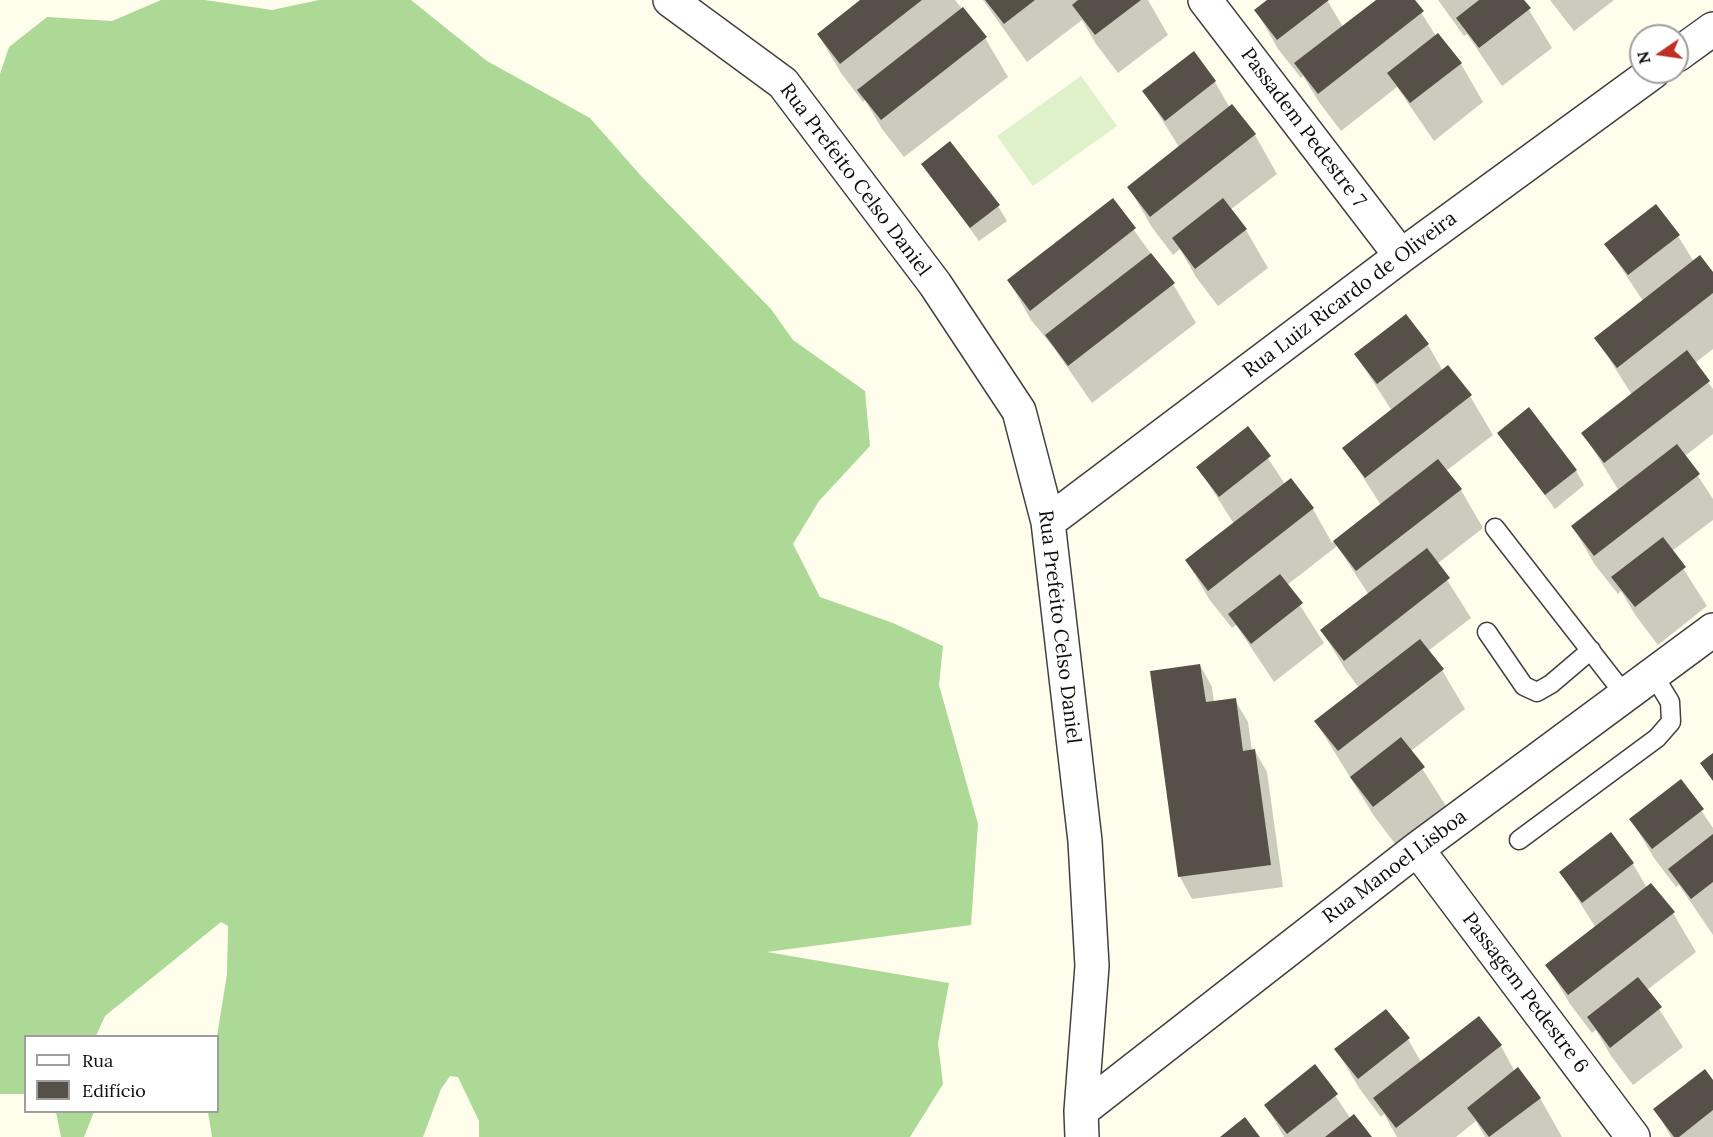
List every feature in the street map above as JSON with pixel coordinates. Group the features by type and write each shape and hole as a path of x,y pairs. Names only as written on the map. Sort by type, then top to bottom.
{"street":[{"name":"Passadem Pedestre 7","path":"1205,0 1401,256"},
{"name":"Rua Prefeito Celso Daniel","path":"678,2 783,83 935,284 1019,411 1048,522 1085,841 1092,955 1082,1124"},
{"path":"1689,46 1713,29"},
{"name":"Rua Luiz Ricardo de Oliveira","path":"1048,522 1401,256 1637,84"},
{"name":"Rua Manoel Lisboa","path":"1082,1124 1417,849 1713,630"},
{"name":"Passagem Pedestre 6","path":"1417,849 1633,1137"}],"lane":[{"path":"1495,528 1625,694"},
{"path":"1487,632 1524,686 1537,692 1551,684 1591,651"},
{"path":"1519,840 1657,738 1671,722 1670,702 1653,674"}],"green space":[{"path":"161,0 205,0 272,10 319,0 411,0 487,61 590,118 642,177 771,309 793,340 865,391 870,446 819,501 793,544 820,597 893,623 943,646 939,685 978,824 971,925 767,952 949,983 938,1043 943,1084 910,1137 479,1137 479,1121 458,1077 450,1076 441,1089 423,1137 212,1137 208,1113 219,1113 219,1035 217,1035 227,974 228,926 221,922 105,1016 96,1035 24,1035 24,1094 0,1094 0,74 9,47 47,17 112,21"},
{"path":"1081,76 1117,126 1033,186 997,136"},
{"path":"56,1113 94,1113 84,1137 61,1137"}],"building":[{"path":"860,0 922,0 840,64 817,34"},
{"path":"985,0 1035,0 1004,24"},
{"path":"1078,0 1141,0 1095,35 1072,5"},
{"path":"1267,0 1329,0 1277,40 1254,10"},
{"path":"1376,0 1415,0 1424,11 1318,94 1294,63"},
{"path":"1479,0 1524,0 1531,8 1479,48 1456,18"},
{"path":"963,7 987,37 881,120 857,90"},
{"path":"1438,33 1462,63 1410,103 1387,73"},
{"path":"1194,51 1216,81 1165,121 1142,91"},
{"path":"1232,104 1256,134 1150,217 1127,187"},
{"path":"950,141 1000,205 970,228 921,164"},
{"path":"1113,198 1136,228 1030,311 1007,280"},
{"path":"1223,198 1247,229 1195,269 1172,238"},
{"path":"1656,204 1680,235 1628,275 1604,244"},
{"path":"1151,253 1175,283 1068,366 1045,335"},
{"path":"1700,255 1713,272 1713,293 1617,368 1594,338"},
{"path":"1406,314 1429,344 1377,384 1354,354"},
{"path":"1687,350 1710,381 1604,463 1581,433"},
{"path":"1448,365 1472,395 1365,478 1342,448"},
{"path":"1529,407 1577,470 1545,495 1497,433"},
{"path":"1248,426 1271,456 1219,497 1196,467"},
{"path":"1677,444 1700,474 1594,556 1571,526"},
{"path":"1438,459 1462,489 1356,571 1333,541"},
{"path":"1291,478 1314,508 1208,591 1185,560"},
{"path":"1663,537 1686,567 1635,607 1611,577"},
{"path":"1427,548 1450,578 1344,661 1320,630"},
{"path":"1280,574 1303,603 1251,644 1228,614"},
{"path":"1420,639 1444,669 1338,751 1314,721"},
{"path":"1200,664 1206,702 1236,698 1243,751 1255,749 1271,865 1178,877 1150,671"},
{"path":"1401,737 1425,767 1373,807 1350,777"},
{"path":"1713,753 1713,781 1700,763"},
{"path":"1681,779 1704,809 1652,849 1629,819"},
{"path":"1611,832 1634,863 1582,903 1559,872"},
{"path":"1713,834 1713,882 1691,899 1668,869"},
{"path":"1651,883 1675,912 1568,995 1545,965"},
{"path":"1638,977 1662,1007 1610,1048 1587,1017"},
{"path":"1386,1009 1410,1038 1358,1079 1334,1049"},
{"path":"1479,1016 1502,1045 1396,1128 1373,1098"},
{"path":"1315,1064 1338,1094 1287,1134 1264,1105"},
{"path":"1518,1067 1541,1098 1489,1137 1467,1108"},
{"path":"1705,1069 1713,1080 1713,1110 1679,1137 1674,1137 1653,1109"},
{"path":"1354,1114 1372,1137 1325,1137"},
{"path":"1245,1117 1260,1137 1220,1137"}]}
